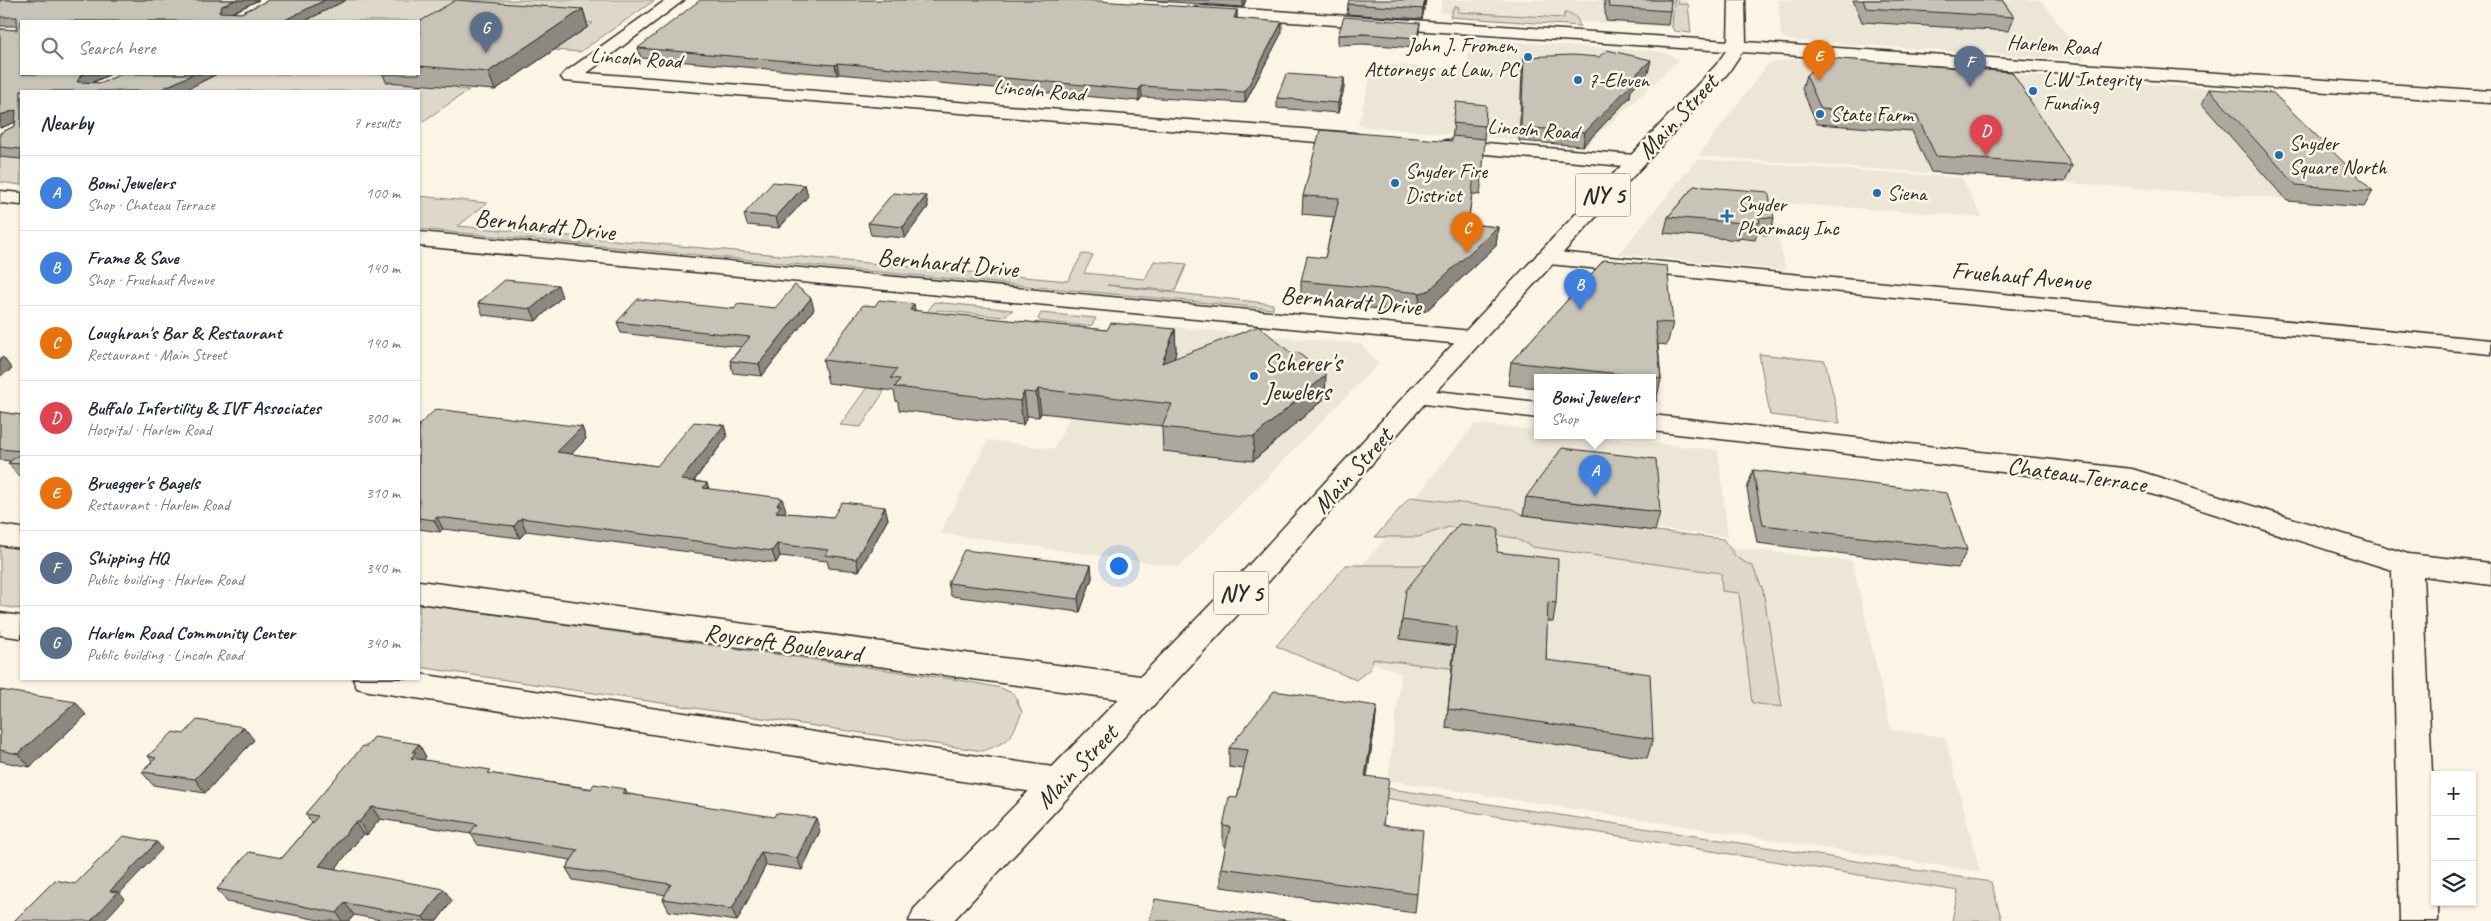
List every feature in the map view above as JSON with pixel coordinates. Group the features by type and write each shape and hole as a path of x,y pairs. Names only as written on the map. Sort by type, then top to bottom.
{"street":[{"name":"Lincoln Road","path":"676,0 570,77 1370,140"},
{"path":"1737,0 1737,48"},
{"name":"Harlem Road","path":"1184,10 2491,98"},
{"name":"Main Street","path":"928,921 1259,573 1417,397 1722,69 1737,48"},
{"name":"Lincoln Road","path":"1432,145 1635,161"},
{"path":"0,197 20,200"},
{"name":"Bernhardt Drive","path":"420,239 1472,338"},
{"name":"Fruehauf Avenue","path":"1546,258 2491,347"},
{"path":"1417,397 1534,410"},
{"name":"Chateau Terrace","path":"1656,423 2132,478 2407,564 2491,574"},
{"path":"0,535 20,538"},
{"path":"2407,564 2419,921"},
{"name":"Roycroft Boulevard","path":"420,592 1148,690"},
{"path":"0,624 20,627"},
{"path":"376,680 1060,782"}],"shaded area":[{"path":"294,0 655,0 580,52 554,50 593,23 568,21 420,45 420,20 254,20"},
{"path":"1442,0 1686,0 1684,28 1440,13"},
{"path":"1674,0 1678,1 1678,4 1688,4 1691,33 1675,31 1672,28"},
{"path":"1778,0 2041,0 2086,60 1790,40 1781,36"},
{"path":"1454,6 1459,7 1458,12 1564,18 1564,13 1567,13 1575,16 1580,26 1450,17"},
{"path":"1470,39 1664,52 1679,60 1586,146 1358,126 1374,63 1466,70"},
{"path":"1791,59 2245,91 2356,204 1698,156 1768,64"},
{"path":"146,75 397,75 387,81 395,82 407,75 472,79 457,89 469,90 420,123 420,90 115,90"},
{"path":"20,139 20,185 0,182 0,149"},
{"path":"1697,159 1962,178 1982,217 1770,202 1786,270 1619,254"},
{"path":"420,196 487,203 458,226 1068,281 1082,254 1093,255 1084,273 1145,279 1154,261 1187,264 1175,291 1107,285 1273,304 1273,309 420,229"},
{"path":"934,302 1013,310 1003,317 937,310 861,427 840,425 893,351 901,352"},
{"path":"1041,313 1096,318 1092,325 1085,326 1040,321 1038,319"},
{"path":"1117,322 1361,344 1378,364 1179,567 940,533 988,440 1054,449"},
{"path":"1759,354 1825,361 1840,423 1770,415"},
{"path":"1475,424 1534,430 1534,439 1615,439 1718,450 1728,537 1413,500"},
{"path":"1410,497 1512,509 1523,515 1723,539 1736,557 1753,567 1763,590 1782,707 1752,703 1739,593 1722,591 1721,573 1533,547 1514,538 1449,527 1418,537 1375,537"},
{"path":"1410,511 1852,561 1891,730 1945,737 1980,872 1388,780 1401,673 1300,635"},
{"path":"0,545 20,548 20,609 0,606"},
{"path":"1346,565 1439,565 1543,657 1542,679 1373,659 1370,669 1356,680 1276,646"},
{"path":"420,604 965,681 1001,688 1014,694 1022,712 1009,738 983,751 420,667"},
{"path":"1366,785 1991,882 2002,921 1952,921 1958,891 1366,795"}],"building":[{"path":"0,0 235,0 222,6 219,12 241,13 269,0 325,0 285,20 20,20 20,75 81,75 77,82 102,83 119,75 191,75 160,90 20,90 20,149 0,147 0,133 15,126 16,110 0,115 0,29 17,30 17,17 0,17"},
{"path":"456,0 583,9 488,72 420,66 420,21"},
{"path":"700,0 1082,0 1237,10 1234,18 1282,22 1245,92 1141,86 1139,90 837,63 835,65 638,48"},
{"path":"1349,0 1425,0 1423,9 1348,4"},
{"path":"1608,0 1671,0 1670,11 1609,7"},
{"path":"1863,0 2002,0 2014,17 1866,8"},
{"path":"1344,17 1420,23 1417,38 1364,34 1338,35"},
{"path":"1607,50 1651,60 1627,83 1632,84 1585,132 1521,127 1524,57 1573,55 1599,57"},
{"path":"1828,58 2012,72 2072,166 1936,156 1917,116 1821,109 1806,75"},
{"path":"1286,74 1344,78 1338,103 1277,98"},
{"path":"2209,89 2273,93 2373,191 2296,185"},
{"path":"1456,102 1486,105 1485,126 1453,123"},
{"path":"1320,130 1452,141 1452,136 1485,139 1482,177 1474,176 1468,224 1498,227 1428,291 1420,293 1301,281 1307,256 1325,258 1339,198 1303,196"},
{"path":"773,182 805,185 776,217 744,214"},
{"path":"1694,186 1768,192 1774,218 1759,217 1760,223 1742,221 1743,223 1668,217"},
{"path":"893,193 926,196 903,227 868,223"},
{"path":"1604,260 1667,266 1673,323 1655,322 1661,379 1656,378 1656,374 1619,374 1511,362"},
{"path":"505,280 558,285 531,309 478,303"},
{"path":"795,285 811,298 759,364 730,361 750,337 617,322 638,299 734,309 738,304 775,308"},
{"path":"879,300 914,304 910,310 1107,330 1111,323 1175,329 1162,363 1259,326 1292,354 1297,352 1326,375 1254,437 1162,427 1172,404 1038,389 1036,393 1024,392 1020,401 895,387 900,379 891,378 897,369 823,360 863,305 875,306"},
{"path":"436,409 582,427 557,452 657,466 694,422 724,425 681,480 707,483 703,488 782,498 777,505 781,505 776,512 833,517 842,502 885,507 856,559 825,555 829,550 777,544 772,551 521,518 514,526 437,517 434,520 420,518 420,424"},
{"path":"0,412 20,415 20,451 0,449"},
{"path":"1562,448 1656,459 1660,512 1526,497"},
{"path":"20,454 20,464 8,463"},
{"path":"1753,470 1947,493 1967,550 1763,525"},
{"path":"1459,524 1498,528 1497,552 1558,559 1556,603 1548,602 1546,660 1650,674 1653,739 1448,709 1457,627 1402,620 1406,590"},
{"path":"964,550 1091,565 1078,599 948,583"},
{"path":"0,690 76,702 18,754 0,750"},
{"path":"1274,691 1377,706 1365,776 1389,779 1383,825 1423,830 1417,894 1221,868 1230,827 1223,826 1229,797 1237,798 1248,750 1229,748"},
{"path":"197,720 244,727 195,779 142,772 156,758 148,756 173,732 184,734"},
{"path":"374,737 419,744 412,752 416,752 411,758 491,770 488,773 591,789 594,784 625,789 622,793 774,817 776,813 816,818 797,858 761,852 732,909 663,899 671,884 566,868 578,850 470,833 477,824 372,807 359,822 355,822 319,866 444,889 423,917 345,903 337,913 217,889 249,852 282,858 318,816 305,814 363,746 367,746"},
{"path":"123,836 157,842 110,891 118,892 91,921 14,921 55,880 75,884"},
{"path":"1155,899 1292,921 1149,921"}],"place":[{"name":"Harlem Road Community Center","path":"486,53"},
{"name":"John J. Fromen, Attorneys at Law, PC","path":"1528,57"},
{"name":"7-Eleven","path":"1578,80"},
{"name":"Bruegger's Bagels","path":"1819,81"},
{"name":"Shipping HQ","path":"1970,87"},
{"name":"L.W Integrity Funding","path":"2033,91"},
{"name":"State Farm","path":"1820,114"},
{"name":"Snyder Square North","path":"2279,155"},
{"name":"Buffalo Infertility & IVF Associates","path":"1986,156"},
{"name":"Snyder Fire District","path":"1395,183"},
{"name":"Siena","path":"1877,193"},
{"name":"Snyder Pharmacy Inc","path":"1727,216"},
{"name":"Loughran's Bar & Restaurant","path":"1467,253"},
{"name":"Frame & Save","path":"1580,310"},
{"name":"Scherer's Jewelers","path":"1254,376"},
{"name":"Bomi Jewelers","path":"1595,496"}]}
